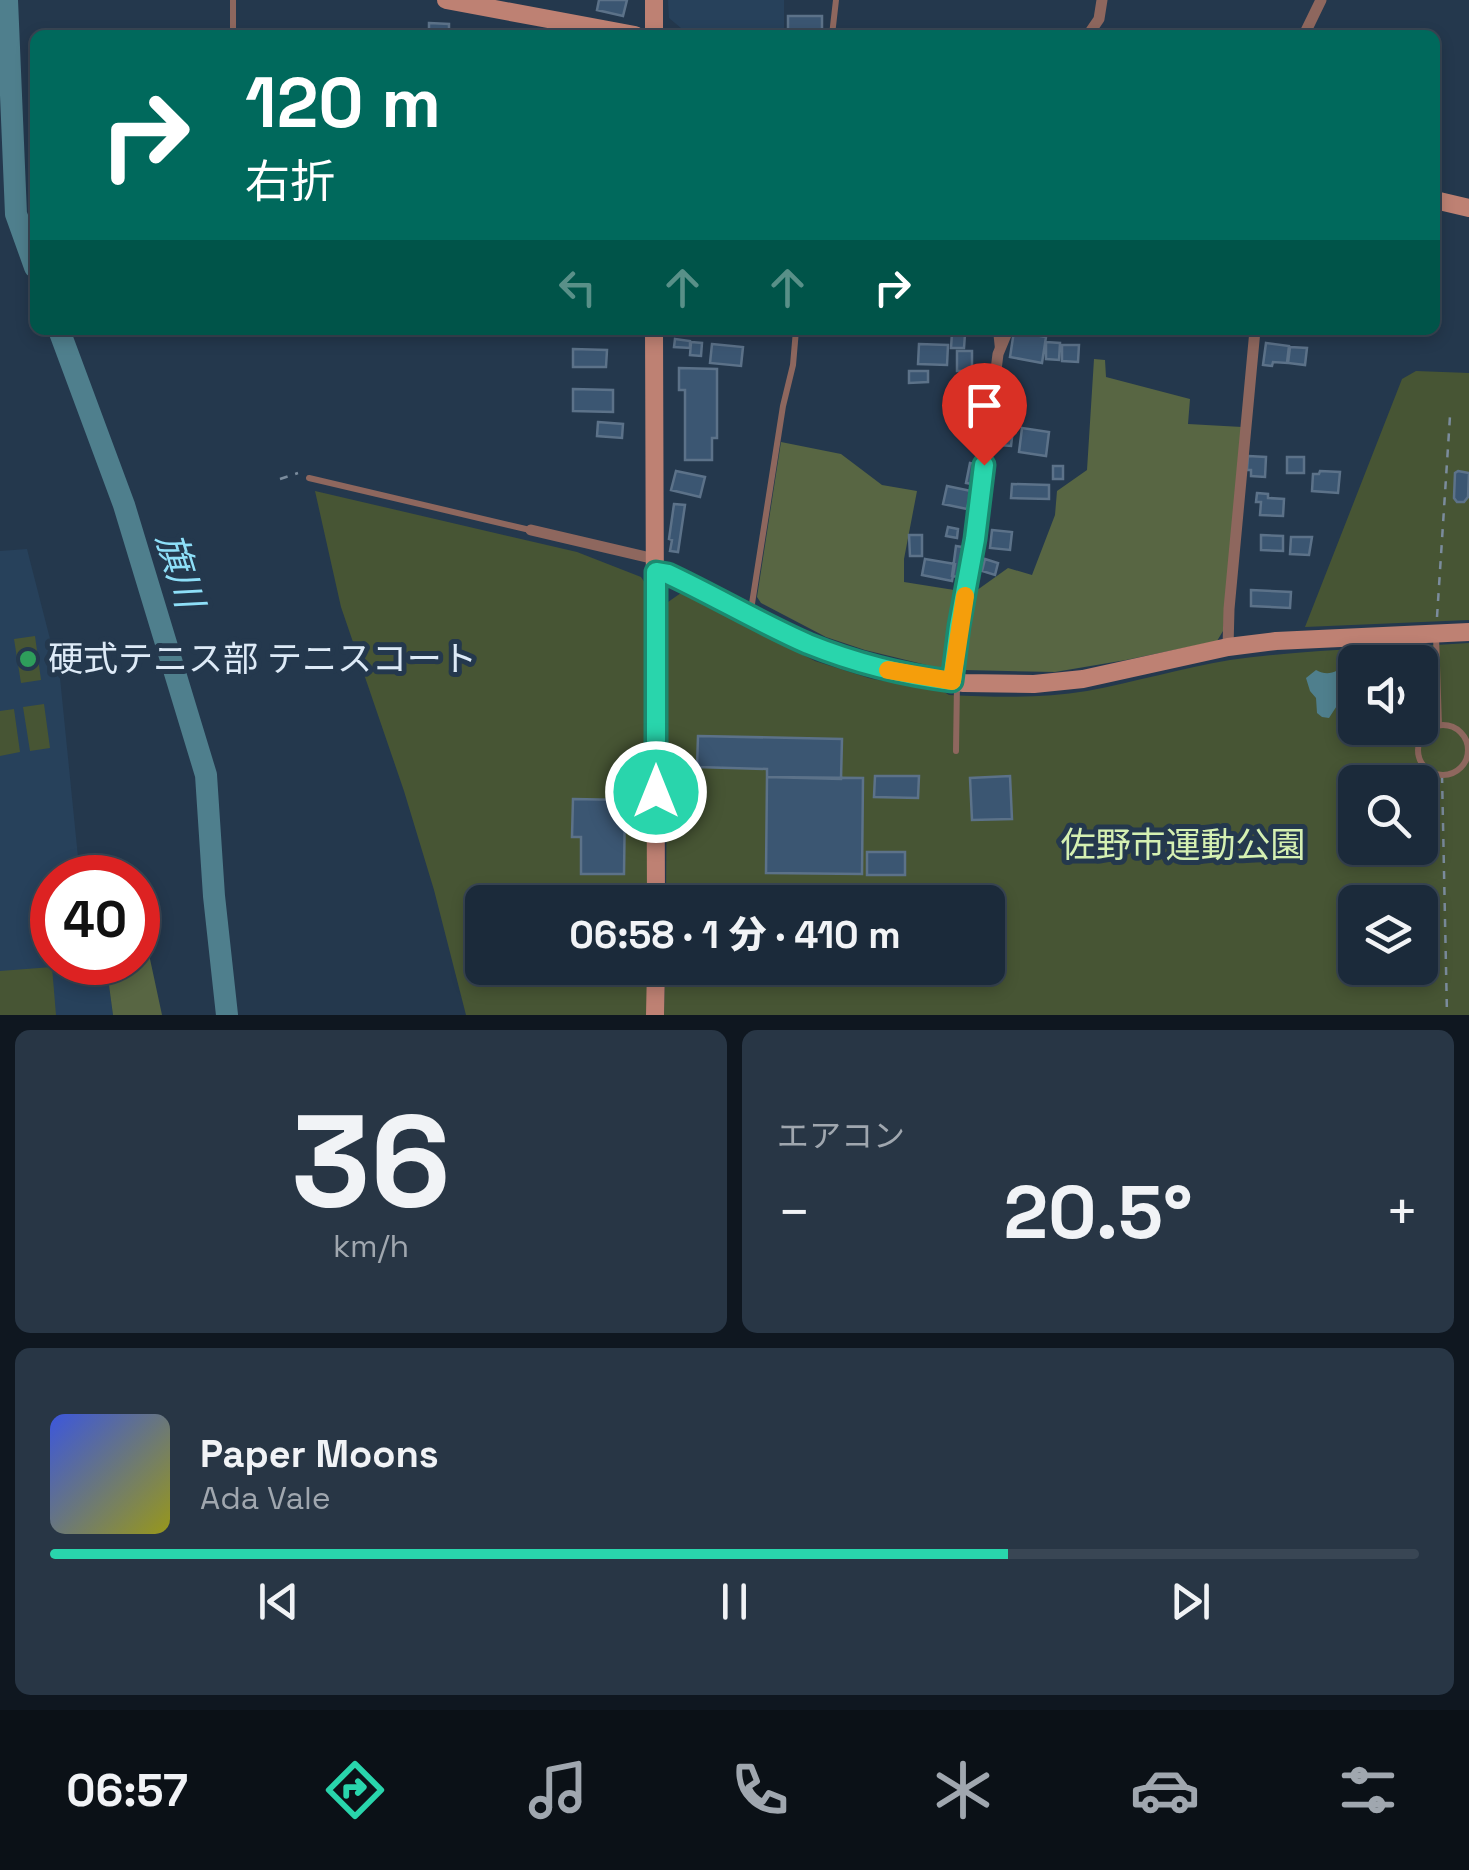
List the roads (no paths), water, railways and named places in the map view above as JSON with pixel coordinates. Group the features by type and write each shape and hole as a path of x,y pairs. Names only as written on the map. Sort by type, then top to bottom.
{"street":[{"path":"446,0 608,30"},
{"path":"654,0 654,30"},
{"path":"1091,30 1102,0"},
{"path":"1306,30 1321,0"},
{"path":"1440,201 1469,208"},
{"path":"654,335 656,885"},
{"path":"954,682 998,354 1006,335"},
{"path":"1228,647 1255,335"},
{"path":"531,530 656,565 806,643 866,664 954,682 1070,681 1228,647 1276,641 1469,632"},
{"path":"655,1015 656,985"}],"lane":[{"path":"233,0 233,30"},
{"path":"833,30 836,0"},
{"path":"750,616 795,335"},
{"path":"996,335 998,354"},
{"path":"309,478 531,530"},
{"path":"1436,634 1439,724"},
{"path":"954,682 956,750"},
{"path":"1439,724 1462,732 1468,745 1464,764 1450,774 1426,769 1418,755 1424,732 1439,724"}],"waterway":[{"name":"旗川","path":"7,0 16,214 30,253"},
{"name":"旗川","path":"61,335 124,505 206,775 227,1015"}],"place":[{"name":"硬式テニス部 テニスコート","path":"28,659"}],"park label":[{"name":"佐野市運動公園","path":"1183,845"}]}
